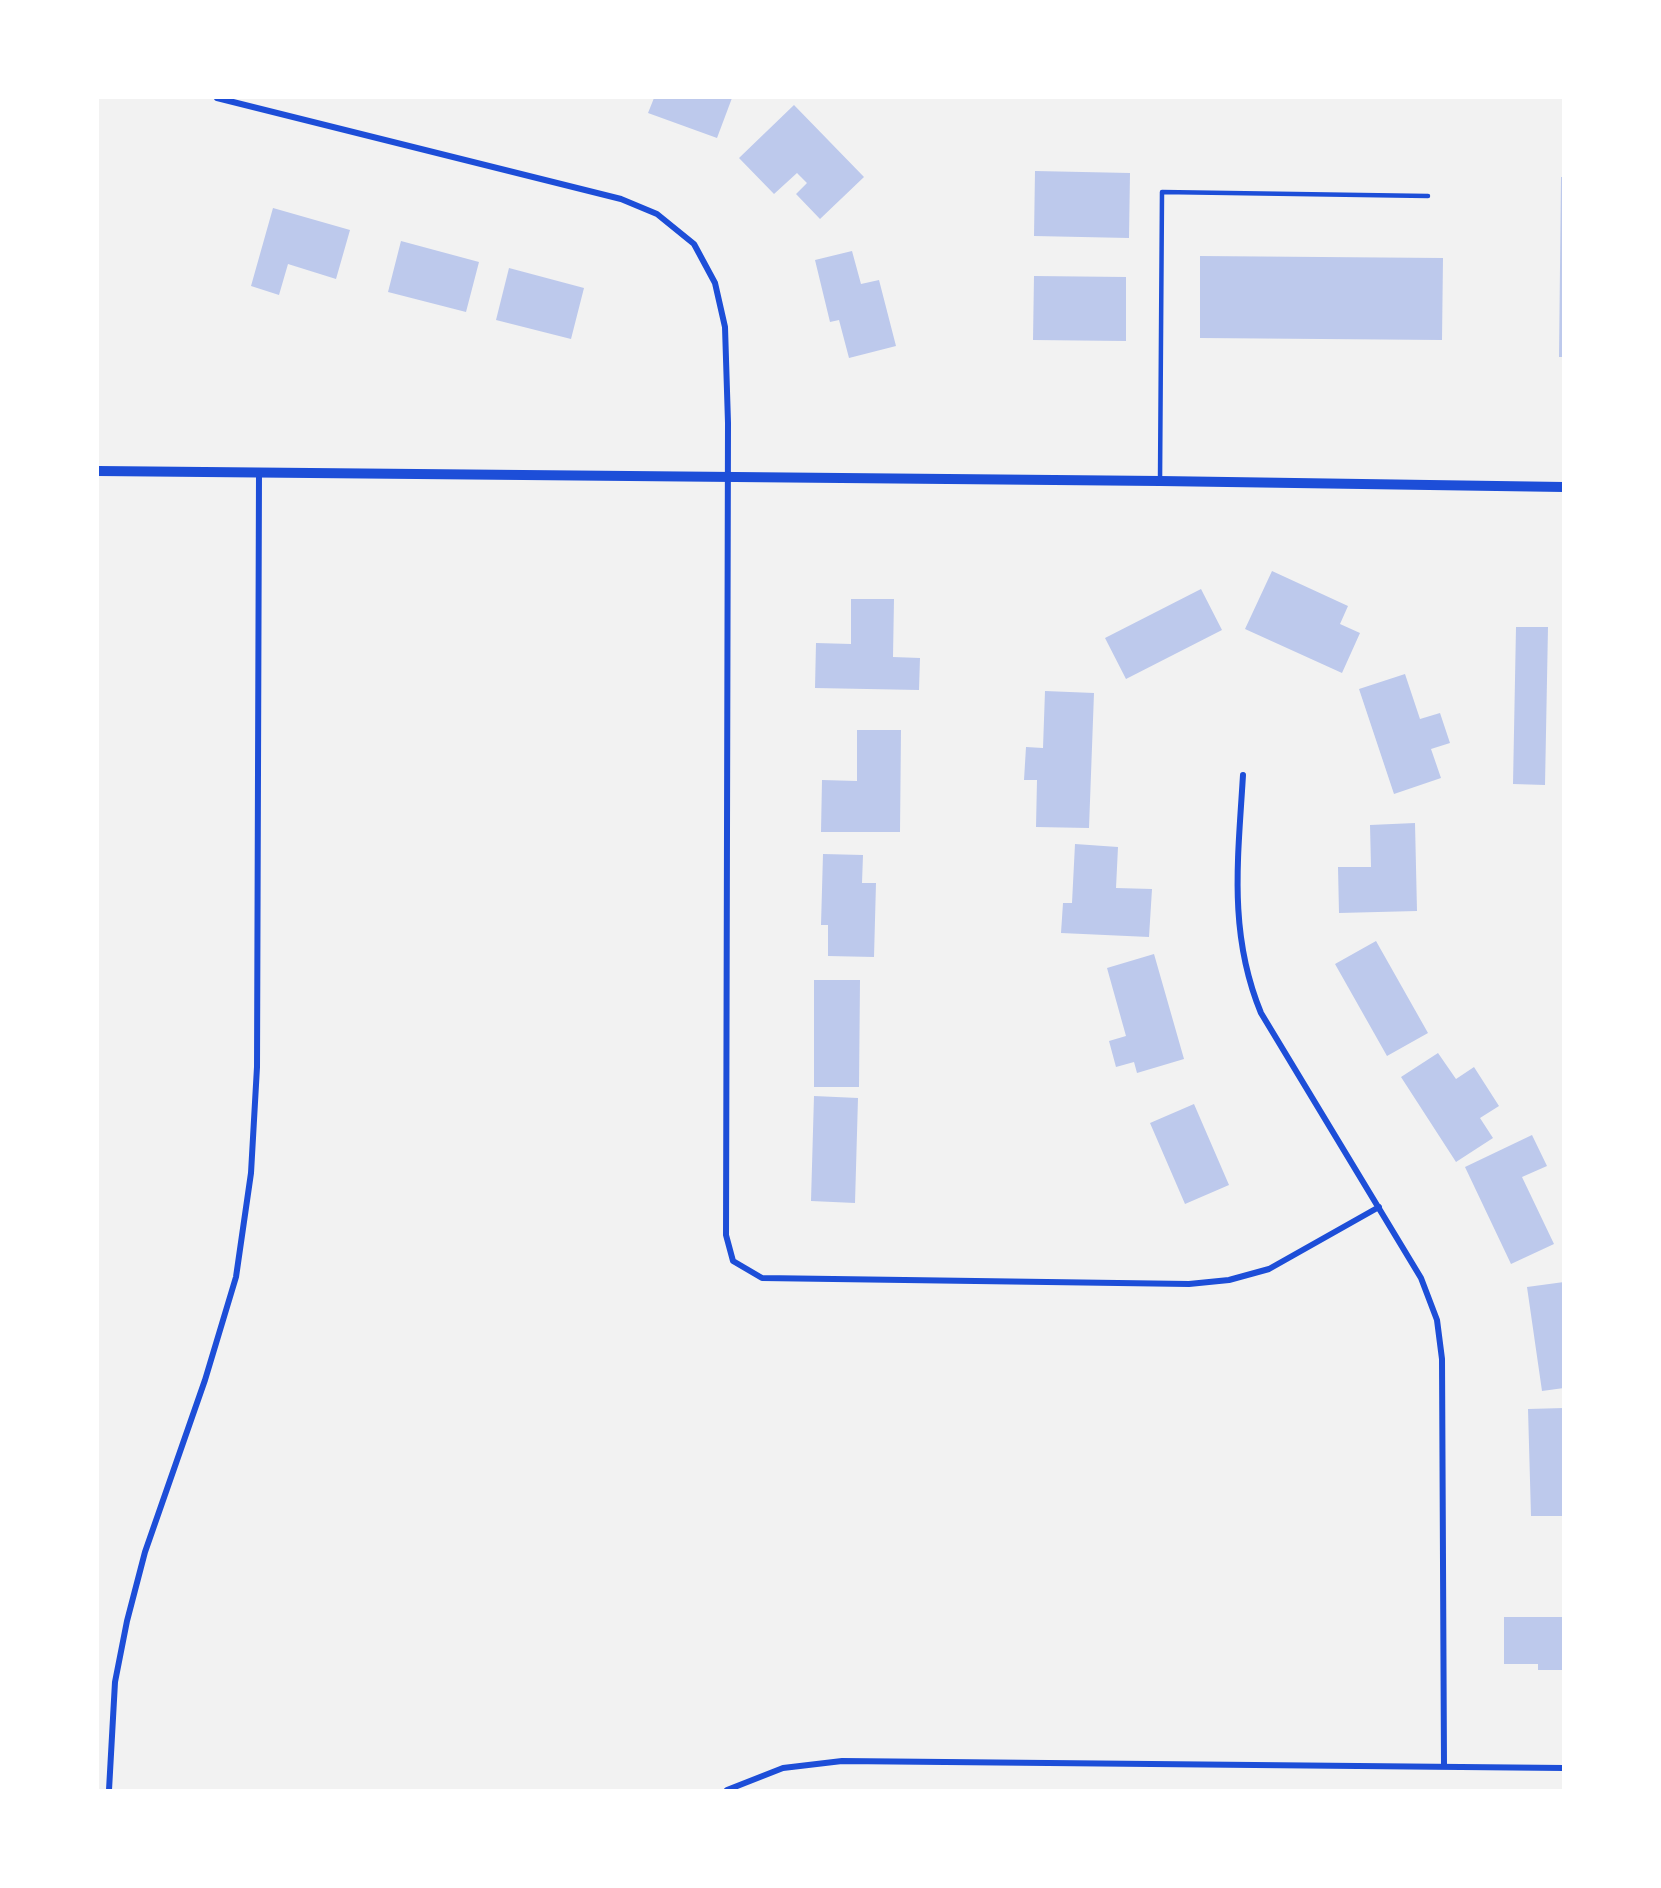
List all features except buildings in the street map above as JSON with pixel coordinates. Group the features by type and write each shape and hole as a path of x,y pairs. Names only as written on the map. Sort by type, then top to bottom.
{"street":[{"path":"217,98 621,199 657,214 694,244 716,283 725,327 729,477 726,1235 733,1261 762,1278 1189,1284 1229,1280 1269,1269 1379,1207"},
{"path":"98,471 1160,480 1563,487"},
{"path":"109,1791 115,1682 127,1621 145,1552 205,1380 236,1277 251,1173 257,1067 259,473"},
{"path":"1243,775 1237,876 1239,941 1248,981 1261,1013 1421,1278 1437,1320 1442,1359 1444,1767"},
{"path":"727,1791 783,1768 842,1761 1563,1768"}],"lane":[{"path":"1160,480 1162,192 1428,196"}]}
